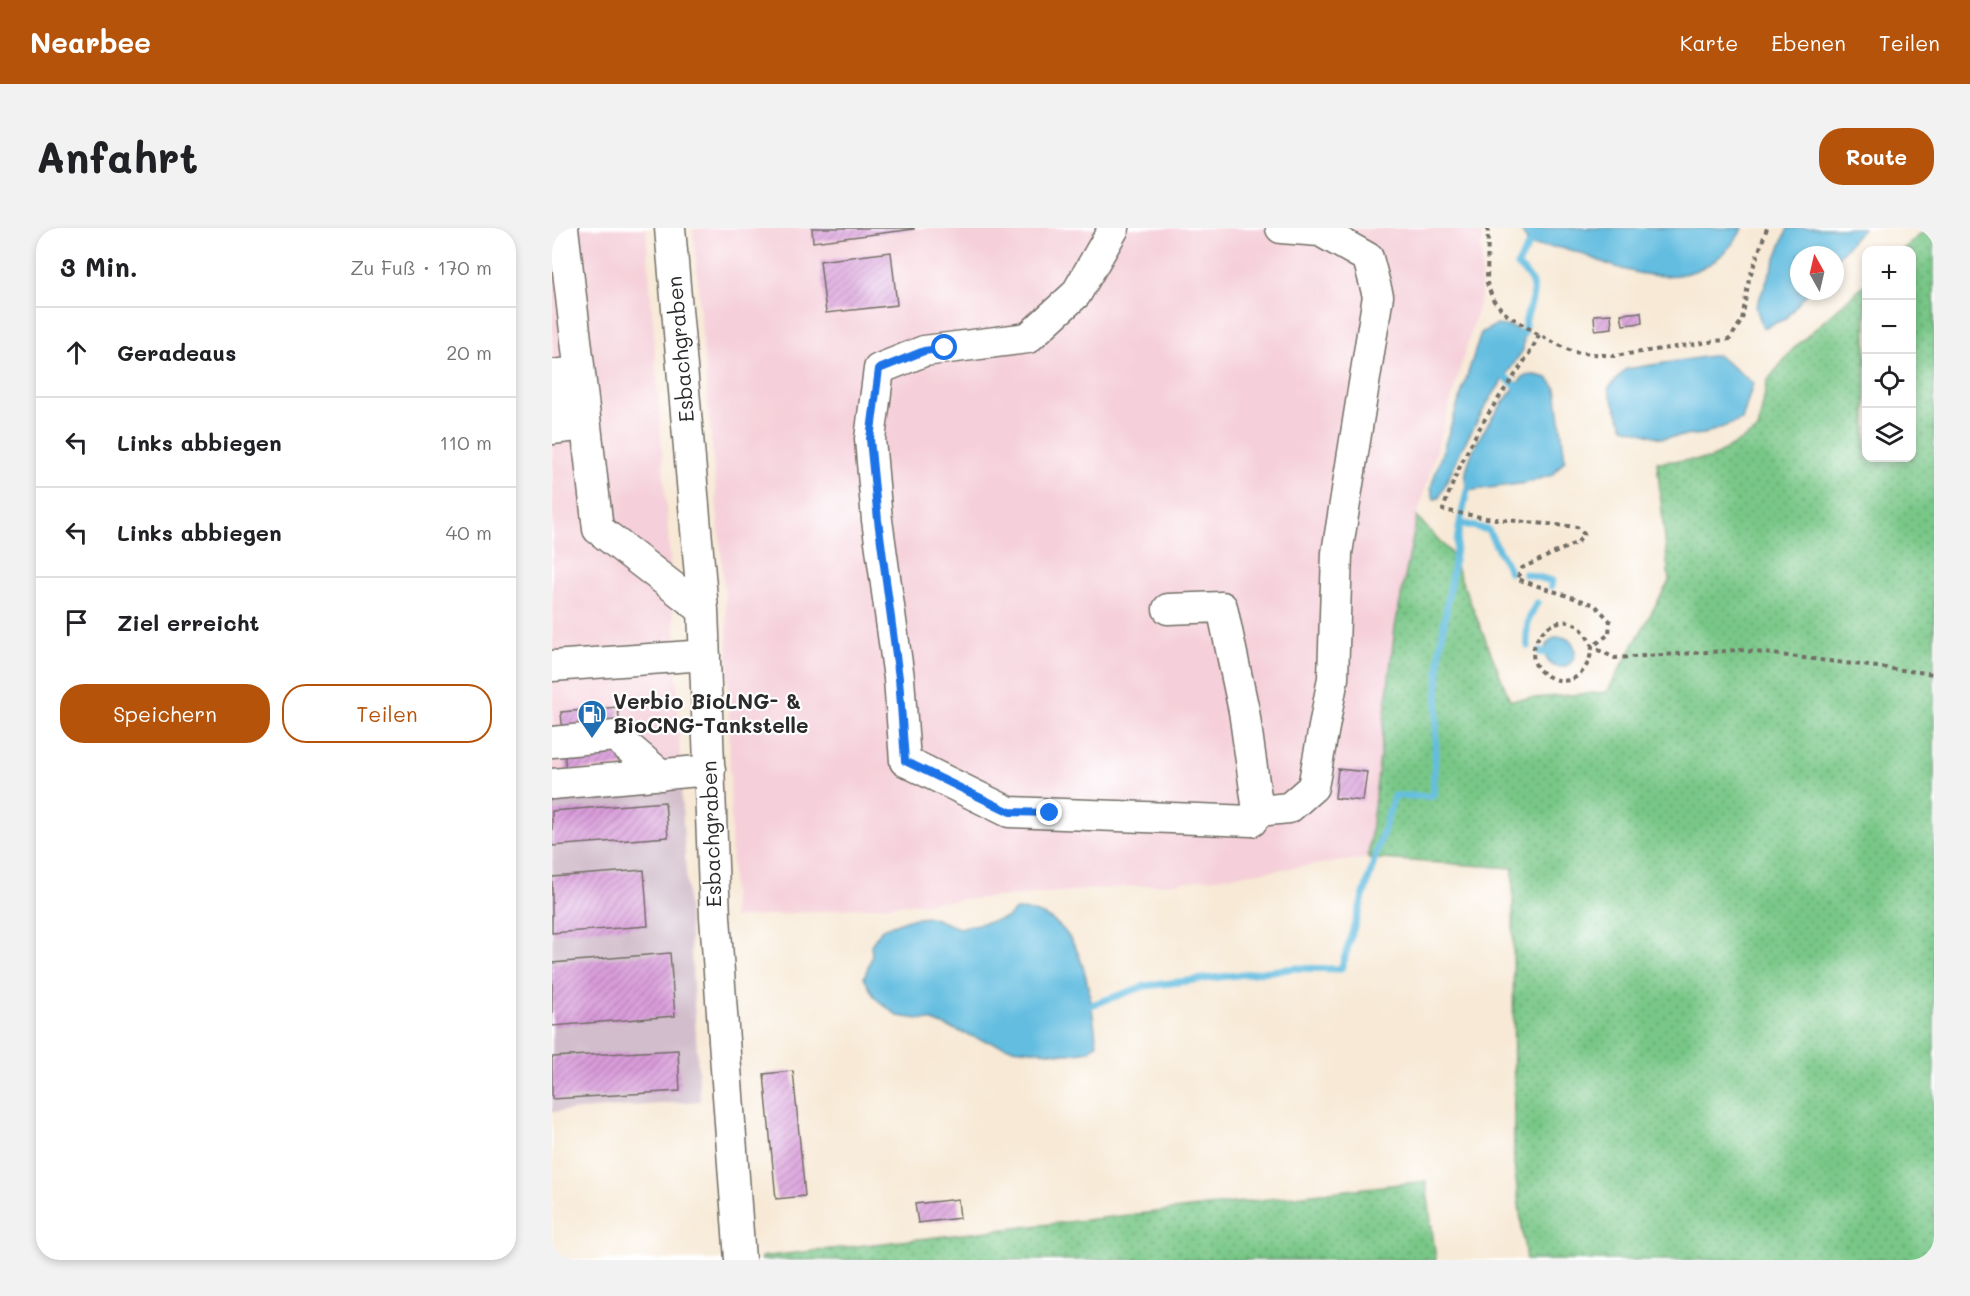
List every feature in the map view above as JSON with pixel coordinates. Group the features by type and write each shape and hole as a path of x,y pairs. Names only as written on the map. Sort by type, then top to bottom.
{"street":[{"path":"552,400 564,338 563,228"},
{"name":"Esbachgraben","path":"670,228 703,610 716,917 740,1260"},
{"path":"1114,228 1076,294 1028,338 924,351 879,369 870,439 878,520 899,678 905,761 1010,812 1252,821 1258,811 1244,711 1222,607 1168,609"},
{"path":"1258,811 1290,808 1313,787 1333,678 1337,553 1378,296 1368,258 1320,231 1281,228"},
{"path":"564,338 585,425 597,530 703,610"},
{"path":"552,429 585,425"},
{"path":"552,666 705,655"},
{"path":"552,742 615,736 661,775"},
{"path":"552,784 710,770"}],"path":[{"path":"1488,228 1487,283 1493,300 1506,314 1539,335 1573,352 1614,356 1730,339 1742,320 1749,279 1767,228"},
{"path":"1539,335 1530,354 1492,407 1466,455 1443,510 1486,518 1577,526 1584,534 1578,542 1522,568 1517,579 1595,606 1610,621 1609,634 1592,647 1591,660 1584,671 1575,678 1563,680 1543,673 1533,653 1539,633 1547,626 1559,622 1577,626 1587,635 1592,647 1615,658 1740,650 1934,674"}],"shaded area":[{"path":"552,228 646,228 676,643 681,790 552,800"},
{"path":"693,228 1482,228 1481,297 1417,517 1395,626 1368,858 1175,883 733,918 727,622"},
{"path":"681,790 700,1101 552,1112 552,800"}],"green space":[{"path":"1928,228 1934,228 1934,1260 1526,1260 1514,1165 1513,868 1368,858 1395,627 1417,517 1450,552 1510,700 1607,692 1669,581 1657,462 1710,459 1758,430 1767,381 1793,349 1862,287 1862,462 1916,462 1916,246 1907,246"},
{"path":"1426,1181 1436,1260 761,1260 761,1257"}],"water":[{"path":"1520,228 1743,228 1731,246 1717,259 1685,274 1667,276 1630,271 1566,249 1529,245"},
{"path":"1788,228 1863,228 1844,250 1844,246 1790,246 1790,300 1801,300 1785,319 1763,328 1756,307"},
{"path":"1496,325 1512,327 1524,333 1523,350 1488,402 1462,448 1439,498 1434,499 1431,487 1481,333"},
{"path":"1717,355 1753,383 1742,420 1704,434 1661,438 1624,427 1608,389 1626,369"},
{"path":"1535,375 1548,378 1556,388 1565,460 1552,475 1526,483 1467,491 1465,478 1468,463 1484,430 1524,376"},
{"path":"1560,637 1566,638 1574,646 1574,658 1566,666 1560,667 1554,666 1546,658 1545,652 1546,646 1554,638"},
{"path":"1016,910 1039,914 1057,924 1070,939 1080,957 1091,1001 1097,1043 1089,1051 1068,1054 1012,1048 979,1039 933,1021 898,1016 875,998 864,978 872,956 871,945 882,929 908,919 930,917 959,928 1006,918"}],"building":[{"path":"812,228 914,228 914,229 813,242"},
{"path":"891,252 897,305 826,313 820,261"},
{"path":"1641,312 1642,323 1623,325 1621,314"},
{"path":"1611,314 1612,328 1595,330 1594,315"},
{"name":"Verbio BioLNG- & BioCNG-Tankstelle","path":"618,707 623,766 566,771 561,712"},
{"path":"1338,769 1367,772 1363,801 1335,798"},
{"path":"665,802 668,837 552,846 552,811"},
{"path":"644,870 648,926 552,933 552,877"},
{"path":"670,953 675,1016 552,1026 552,963"},
{"path":"678,1050 680,1091 552,1099 552,1057"},
{"path":"793,1071 805,1196 776,1199 764,1074"},
{"path":"958,1199 960,1218 918,1223 915,1204"}],"waterway":[{"path":"1524,333 1533,290 1532,282 1517,266 1529,245"},
{"path":"1505,377 1516,386"},
{"path":"1467,491 1460,523 1488,530 1510,572"},
{"path":"1086,1007 1145,986 1296,968 1341,969 1394,796 1433,796 1440,649 1460,523"},
{"path":"1525,574 1552,581 1551,586"},
{"path":"1528,646 1528,623 1537,603"},
{"path":"1540,652 1545,653"}],"place":[{"name":"Verbio BioLNG- & BioCNG-Tankstelle","path":"592,740"}],"route":[{"path":"945,348 924,351 879,369 870,439 878,520 899,678 905,761 1010,812 1050,813"}]}
